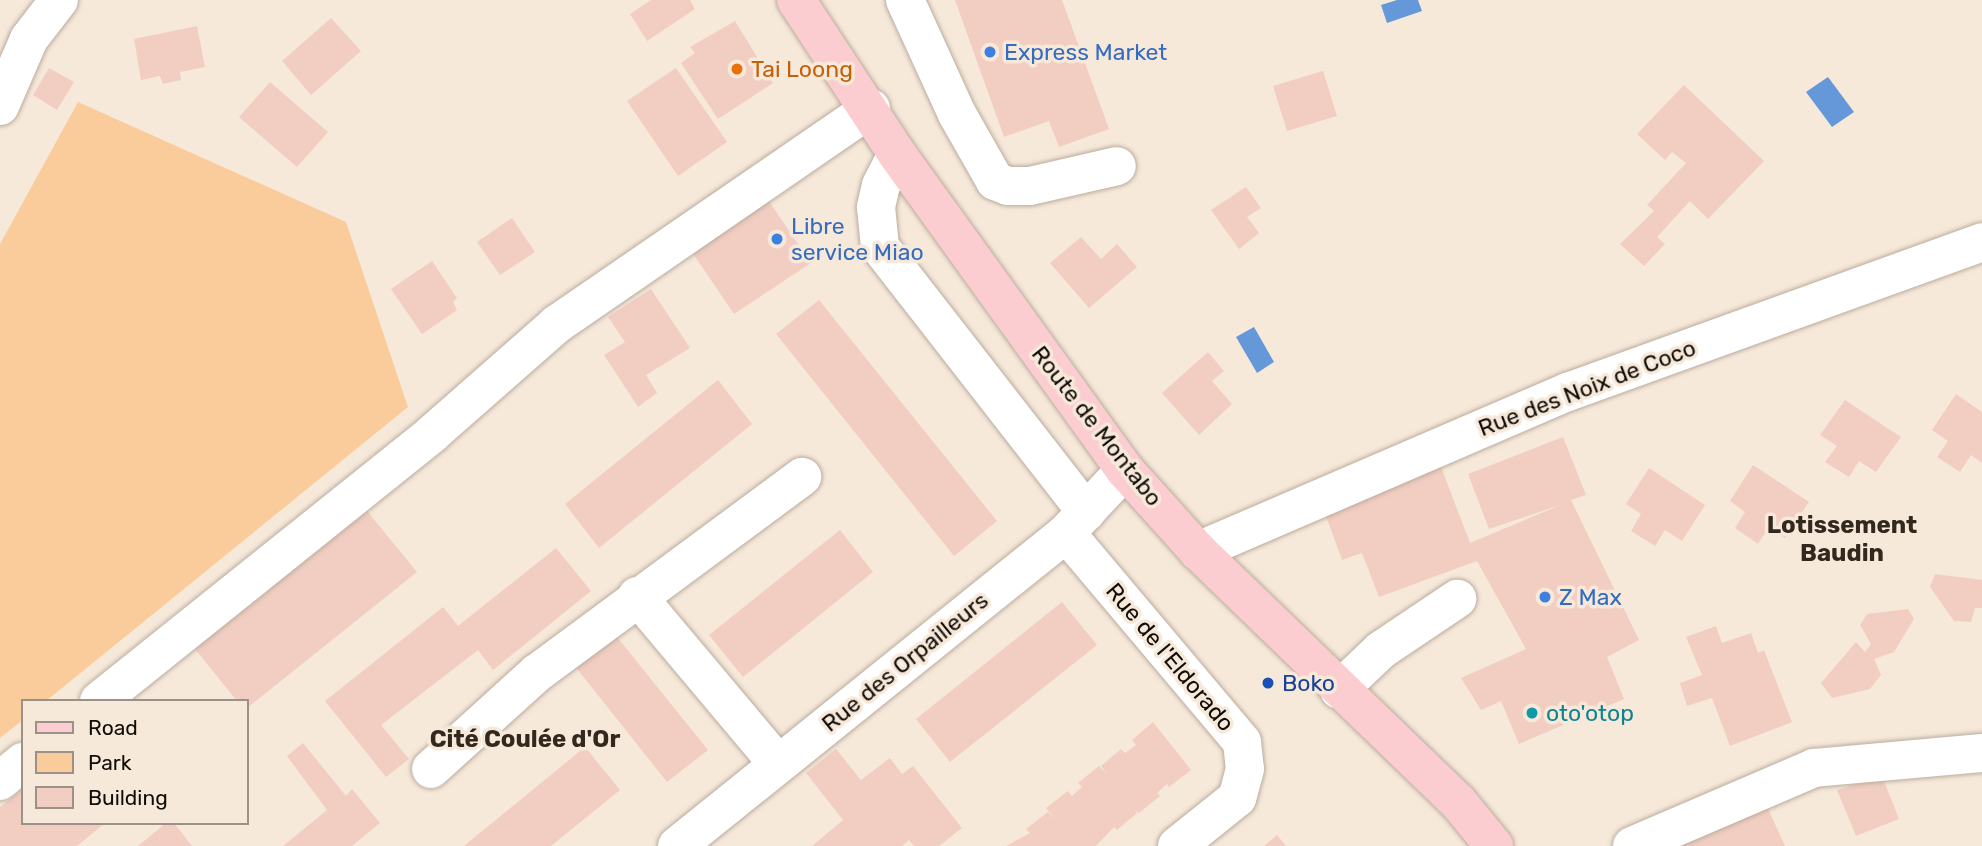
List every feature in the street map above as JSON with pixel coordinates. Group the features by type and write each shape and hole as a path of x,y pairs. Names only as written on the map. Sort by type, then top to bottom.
{"main road":[{"name":"Route de Montabo","path":"796,0 871,108 897,154 1125,470 1198,551 1458,803 1494,846"},
{"name":"Route de Montabo","path":"1458,803 1521,846"}],"street":[{"path":"0,106 29,39 59,0"},
{"path":"905,0 957,114 995,181 1008,187 1030,186 1116,166"},
{"path":"101,699 433,433 557,324 871,108"},
{"name":"Rue de l'Eldorado","path":"897,154 881,185 876,207 880,247 1076,523 1242,742 1245,769 1237,798 1177,846"},
{"name":"Rue des Noix de Coco","path":"1198,551 1568,392 1982,242"},
{"name":"Rue des Orpailleurs","path":"677,846 1076,523 1125,470"},
{"path":"432,769 537,673 637,596 802,477"},
{"path":"637,596 778,764"},
{"path":"1339,690 1381,650 1457,599"},
{"path":"1632,846 1814,768 1981,757"},
{"path":"0,780 21,764"}],"green space":[{"path":"78,102 346,222 408,407 48,699 21,699 21,722 0,738 0,244"}],"water":[{"path":"1397,0 1418,0 1422,11 1387,23 1381,5"},
{"path":"1828,77 1854,112 1832,127 1806,92"},
{"path":"1254,327 1274,362 1257,373 1236,337"}],"building":[{"path":"651,0 690,0 695,9 647,41 630,14"},
{"path":"955,0 1062,0 1109,129 1059,147 1049,121 1004,137"},
{"path":"331,18 361,51 311,95 282,61"},
{"path":"735,21 773,83 718,119 681,63 695,53 690,47"},
{"path":"197,26 205,67 180,72 181,80 163,84 160,76 141,80 134,39"},
{"path":"49,68 74,82 57,110 33,95"},
{"path":"676,68 727,142 678,176 627,101"},
{"path":"1323,71 1337,116 1287,131 1273,86"},
{"path":"270,82 328,132 297,167 239,117"},
{"path":"1684,85 1764,161 1708,219 1690,201 1657,237 1665,244 1644,266 1620,244 1654,211 1647,205 1686,163 1672,152 1665,160 1637,134"},
{"path":"1246,187 1261,208 1247,217 1259,233 1239,249 1211,210"},
{"path":"768,200 811,263 734,314 692,252"},
{"path":"512,218 535,252 500,275 477,242"},
{"path":"1081,237 1101,259 1117,244 1137,267 1089,308 1050,263"},
{"path":"432,261 457,298 453,302 457,310 422,334 391,289"},
{"path":"651,289 690,348 646,375 657,393 638,407 604,355 625,342 608,317"},
{"path":"819,300 997,521 954,556 776,334"},
{"path":"1208,352 1224,371 1212,381 1232,404 1199,435 1162,393"},
{"path":"718,380 752,424 599,548 565,504"},
{"path":"1956,394 1982,412 1982,463 1971,455 1960,472 1937,457 1948,441 1932,430"},
{"path":"1845,400 1901,437 1876,472 1859,461 1849,477 1825,462 1837,446 1820,435"},
{"path":"1563,437 1586,495 1571,500 1639,640 1607,657 1624,699 1519,744 1501,701 1481,710 1461,678 1526,649 1477,561 1379,597 1362,553 1342,560 1323,508 1440,464 1470,543 1563,504 1489,529 1468,474"},
{"path":"1753,465 1809,502 1785,538 1769,527 1758,544 1735,528 1745,512 1730,501"},
{"path":"1649,468 1705,505 1682,541 1665,530 1655,546 1631,531 1641,514 1626,504"},
{"path":"367,511 417,572 248,707 248,699 235,699 195,649"},
{"path":"840,530 873,572 743,677 709,635"},
{"path":"556,548 591,591 493,670 478,650 381,725 409,759 386,777 325,701 443,607 458,626"},
{"path":"1935,574 1982,580 1982,608 1975,608 1971,622 1954,621 1930,587"},
{"path":"1062,602 1097,645 950,762 916,719"},
{"path":"1908,609 1914,619 1894,652 1874,659 1881,675 1870,689 1832,698 1821,683 1856,642 1865,652 1871,644 1860,625 1867,614"},
{"path":"1716,626 1722,643 1751,633 1758,653 1764,650 1792,722 1730,746 1712,698 1687,706 1680,683 1702,675 1686,637"},
{"path":"609,627 708,750 667,782 570,660"},
{"path":"1153,722 1191,770 1169,787 1167,784 1157,793 1160,796 1139,813 1135,810 1137,813 1117,830 1114,827 1096,846 1006,846 1030,833 1026,829 1048,812 1056,820 1046,808 1068,791 1072,796 1082,787 1078,783 1099,766 1107,774 1101,766 1121,749 1125,753 1136,745 1132,740"},
{"path":"303,743 346,796 352,789 380,823 352,846 283,846 327,810 287,756"},
{"path":"585,747 620,790 551,846 464,846"},
{"path":"836,749 861,780 890,758 902,774 913,766 962,828 939,846 914,846 909,840 902,846 812,846 843,820 806,773"},
{"path":"1882,776 1899,819 1856,836 1837,790"},
{"path":"21,791 21,825 103,825 77,846 0,846 0,807"},
{"path":"1766,804 1785,846 1674,846"},
{"path":"164,825 176,825 192,846 138,846"},
{"path":"1277,835 1286,846 1264,846"}],"place":[{"name":"Express Market","path":"990,52"},
{"name":"Tai Loong","path":"737,69"},
{"name":"Libre service Miao","path":"777,239"},
{"name":"Z Max","path":"1545,597"},
{"name":"Boko","path":"1268,683"},
{"name":"oto'otop","path":"1532,713"}],"district":[{"name":"Lotissement Baudin","path":"1842,540"},
{"name":"Cité Coulée d'Or","path":"525,740"}]}
